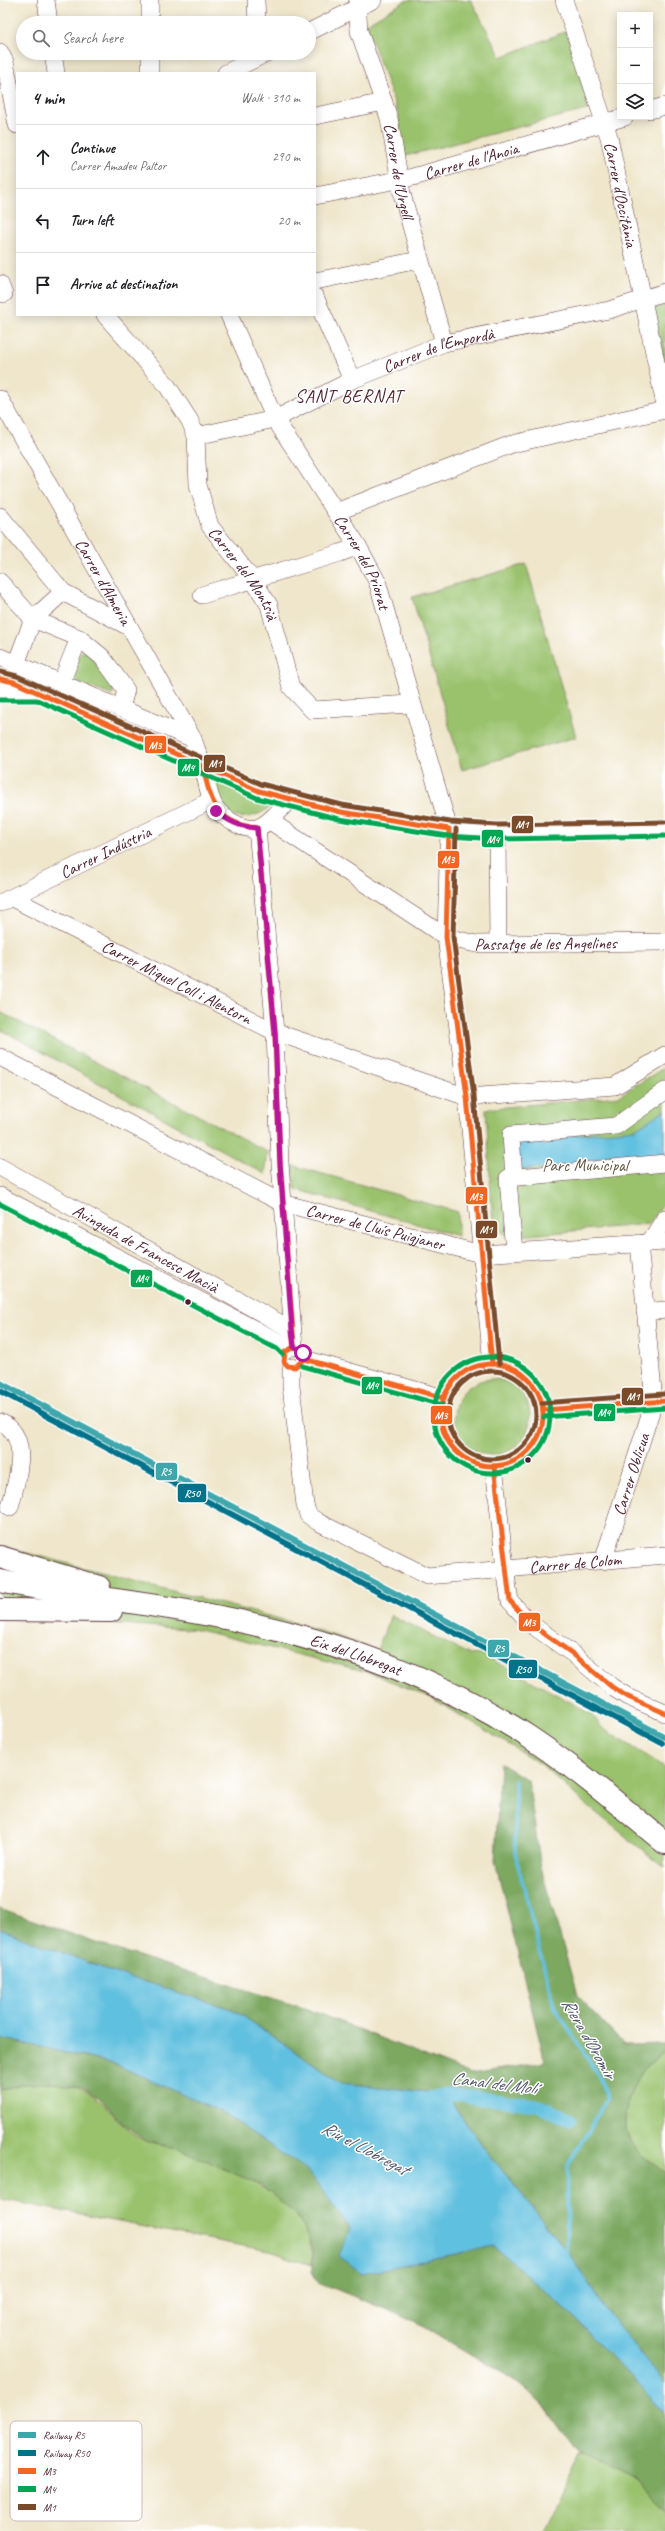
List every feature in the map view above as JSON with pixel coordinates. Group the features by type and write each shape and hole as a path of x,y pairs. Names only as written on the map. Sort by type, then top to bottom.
{"highway":[{"path":"0,1557 94,1585 150,1605"},
{"name":"Eix del Llobregat","path":"0,1581 173,1608 265,1626 344,1649 390,1666 494,1716 565,1763 665,1843"},
{"path":"0,1610 142,1613 173,1608"}],"street":[{"path":"46,0 48,16"},
{"path":"150,0 150,16"},
{"path":"256,0 257,16"},
{"path":"316,28 357,4 373,0"},
{"name":"Carrer d'Occitània","path":"564,0 605,123 644,300 665,405"},
{"name":"Carrer de l'Urgell","path":"357,4 359,32 389,118 399,180 419,260 444,343"},
{"path":"0,52 5,62 16,120"},
{"path":"54,60 56,72"},
{"path":"150,60 150,72"},
{"path":"228,72 250,60"},
{"path":"316,116 384,102"},
{"path":"653,109 665,106"},
{"name":"Carrer de l'Anoia","path":"316,196 399,180 617,119"},
{"path":"316,282 419,260"},
{"name":"Carrer de l'Empordà","path":"196,436 274,418 352,380 444,343 609,310 665,292"},
{"path":"316,299 352,380"},
{"name":"Carrer del Montsià","path":"106,316 166,384 190,421 196,436 198,485 210,526 253,580 269,605 292,687 312,710 411,704"},
{"name":"Carrer del Priorat","path":"229,316 274,418 358,546 377,581 411,704 449,829 446,937 467,1097 492,1364"},
{"name":"Carrer d'Almeria","path":"0,399 193,738 203,767 210,800"},
{"path":"336,512 512,444 665,410"},
{"path":"0,516 63,592 129,627"},
{"path":"202,595 358,546"},
{"path":"0,582 33,619 79,638 102,657 126,690 121,708"},
{"path":"16,664 33,619 63,592"},
{"path":"61,683 79,638"},
{"path":"0,657 193,738"},
{"path":"0,679 14,682 259,791 342,812 449,829 496,832 665,829"},
{"path":"0,693 38,693"},
{"path":"210,800 216,811 226,820 242,827 263,825 291,799"},
{"name":"Carrer Indústria","path":"6,900 210,800"},
{"path":"263,825 275,1032 282,1203 294,1356"},
{"name":"Passatge de les Angelines","path":"263,825 446,937 476,944 665,942"},
{"path":"496,832 498,943"},
{"name":"Carrer Miquel Coll i Alentorn","path":"6,900 275,1032 467,1097 615,1086 665,1054"},
{"name":"Carrer de Lluís Puigjaner","path":"0,1058 282,1203 481,1254 651,1243"},
{"path":"514,1177 511,1135 616,1126 665,1091"},
{"path":"514,1252 508,1178 665,1163"},
{"name":"Avinguda de Francesc Macià","path":"0,1167 292,1330"},
{"name":"Avinguda de Francesc Macià","path":"0,1196 281,1343 294,1356 444,1398"},
{"path":"651,1243 665,1218"},
{"name":"Carrer Oblicua","path":"602,1561 659,1402 645,1312 651,1243"},
{"path":"645,1312 665,1310"},
{"name":"Carrer de Colom","path":"294,1356 291,1386 305,1505 308,1515 318,1522 427,1576 665,1555"},
{"path":"492,1364 507,1366 520,1373 532,1383 539,1396 543,1410 542,1427 535,1442 523,1455 510,1462 494,1466 478,1464 463,1457 451,1446 443,1431 441,1415 444,1398 451,1385 462,1374 476,1366 492,1364"},
{"path":"543,1410 659,1402"},
{"path":"0,1422 6,1424 15,1435 19,1447 20,1464 10,1508"},
{"path":"494,1466 505,1569 510,1600 532,1625 573,1654 612,1687 628,1697 665,1713"}],"green space":[{"path":"407,0 471,0 501,57 567,31 590,109 401,157 398,113 366,24"},
{"path":"665,305 665,369 652,309"},
{"path":"526,564 576,737 462,770 412,597"},
{"path":"81,652 88,652 117,687 111,695 67,679"},
{"path":"212,780 273,805 262,812 248,817 233,816 227,813 220,804"},
{"path":"0,1012 268,1152 265,1174 0,1029"},
{"name":"Parc Municipal","path":"665,1067 665,1203 648,1224 509,1237 493,1225 486,1109 619,1096"},
{"path":"291,1165 458,1212 458,1236 295,1189"},
{"path":"485,1379 499,1379 513,1385 524,1396 530,1410 530,1424 527,1432 519,1444 513,1449 499,1455 485,1455 471,1449 460,1438 454,1424 454,1410 460,1396 471,1385"},
{"path":"0,1546 299,1624 377,1650 391,1615 470,1655 482,1654 592,1714 602,1728 665,1767 665,1868 584,1803 541,1764 430,1697 368,1672 199,1630 0,1615"},
{"path":"500,1763 528,1780 541,1868 577,1995 624,2045 665,2044 665,2050 645,2068 633,2086 625,2116 625,2126 630,2143 633,2147 665,2173 665,2384 608,2313 567,2251 477,2139 446,2094 341,2083 234,2010 113,1972 0,1929 0,1908 96,1943 307,2009 471,2074 545,2062 495,1861"},
{"path":"0,2038 112,2063 220,2111 309,2172 350,2228 362,2273 494,2246 576,2319 665,2413 665,2511 654,2502 635,2476 582,2451 562,2431 542,2403 511,2378 414,2321 318,2282 312,2272 312,2246 298,2217 262,2186 178,2148 147,2142 122,2123 100,2098 83,2088 51,2083 25,2084 0,2091"},
{"path":"665,2050 665,2173 642,2155 630,2143 625,2126 625,2116 633,2086 645,2068"},
{"path":"57,2083 88,2092 106,2106 130,2132 143,2140 152,2144 178,2148 189,2152 252,2182 269,2192 284,2203 306,2230 311,2247 311,2265 269,2251 0,2199 0,2091 25,2084"},
{"path":"582,2451 635,2476 654,2502 665,2511 665,2531 544,2531"}],"water":[{"path":"665,1110 665,1157 518,1170 518,1140 635,1129"},
{"name":"Riu el Llobregat","path":"0,1929 113,1972 234,2010 341,2083 446,2094 477,2139 567,2251 608,2313 665,2384 665,2413 576,2319 494,2246 363,2273 339,2257 350,2228 309,2172 220,2111 112,2063 0,2038"}],"waterway":[{"name":"Riera d'Oromir","path":"515,1781 515,1853 554,2006 599,2076 607,2099 568,2165 566,2255"},
{"name":"Canal del Molí","path":"429,2098 446,2094 537,2105 571,2119"}],"rail line":[{"name":"R5","path":"0,1383 665,1737"},
{"name":"R50","path":"0,1391 662,1743"}],"transit line":[{"name":"M1","path":"1,672 17,676 261,784 342,805 450,822 497,825 665,822"},
{"name":"M3","path":"0,679 14,682 259,791 341,812 449,829 446,937 467,1097 492,1364"},
{"name":"M4","path":"0,700 37,700 257,798 339,819 448,836 497,839 665,836"},
{"name":"M3","path":"203,767 213,801 224,816 232,821 257,828 275,1032 280,1163 294,1347 285,1352 284,1362 288,1366 295,1367 304,1359 444,1398"},
{"name":"M1","path":"456,829 453,937 474,1096 499,1363"},
{"name":"M4","path":"0,1204 277,1349 282,1354"},
{"name":"M4","path":"492,1357 514,1362 533,1374 545,1393 550,1415 545,1437 533,1456 514,1468 492,1473 470,1468 451,1456 439,1437 434,1415 439,1393 451,1374 470,1362 492,1357"},
{"name":"M3","path":"492,1364 511,1368 528,1379 539,1396 543,1415 539,1434 528,1451 511,1462 492,1466 473,1462 456,1451 445,1434 441,1415 445,1396 456,1379 473,1368 492,1364"},
{"name":"M4","path":"302,1366 442,1405"},
{"name":"M1","path":"492,1371 509,1375 523,1384 532,1398 536,1415 532,1432 523,1446 509,1455 492,1459 475,1455 461,1446 452,1432 448,1415 452,1398 461,1384 475,1375 492,1371"},
{"name":"M1","path":"542,1403 664,1394"},
{"name":"M3","path":"543,1410 665,1401"},
{"name":"M4","path":"544,1417 665,1408"},
{"name":"M3","path":"494,1466 510,1601 532,1625 573,1654 612,1687 628,1697 665,1713"}],"district":[{"name":"SANT BERNAT","path":"349,396"}],"route":[{"path":"216,811 226,820 242,827 257,828 275,1032 280,1163 292,1330 294,1347 300,1349 303,1353"}]}
